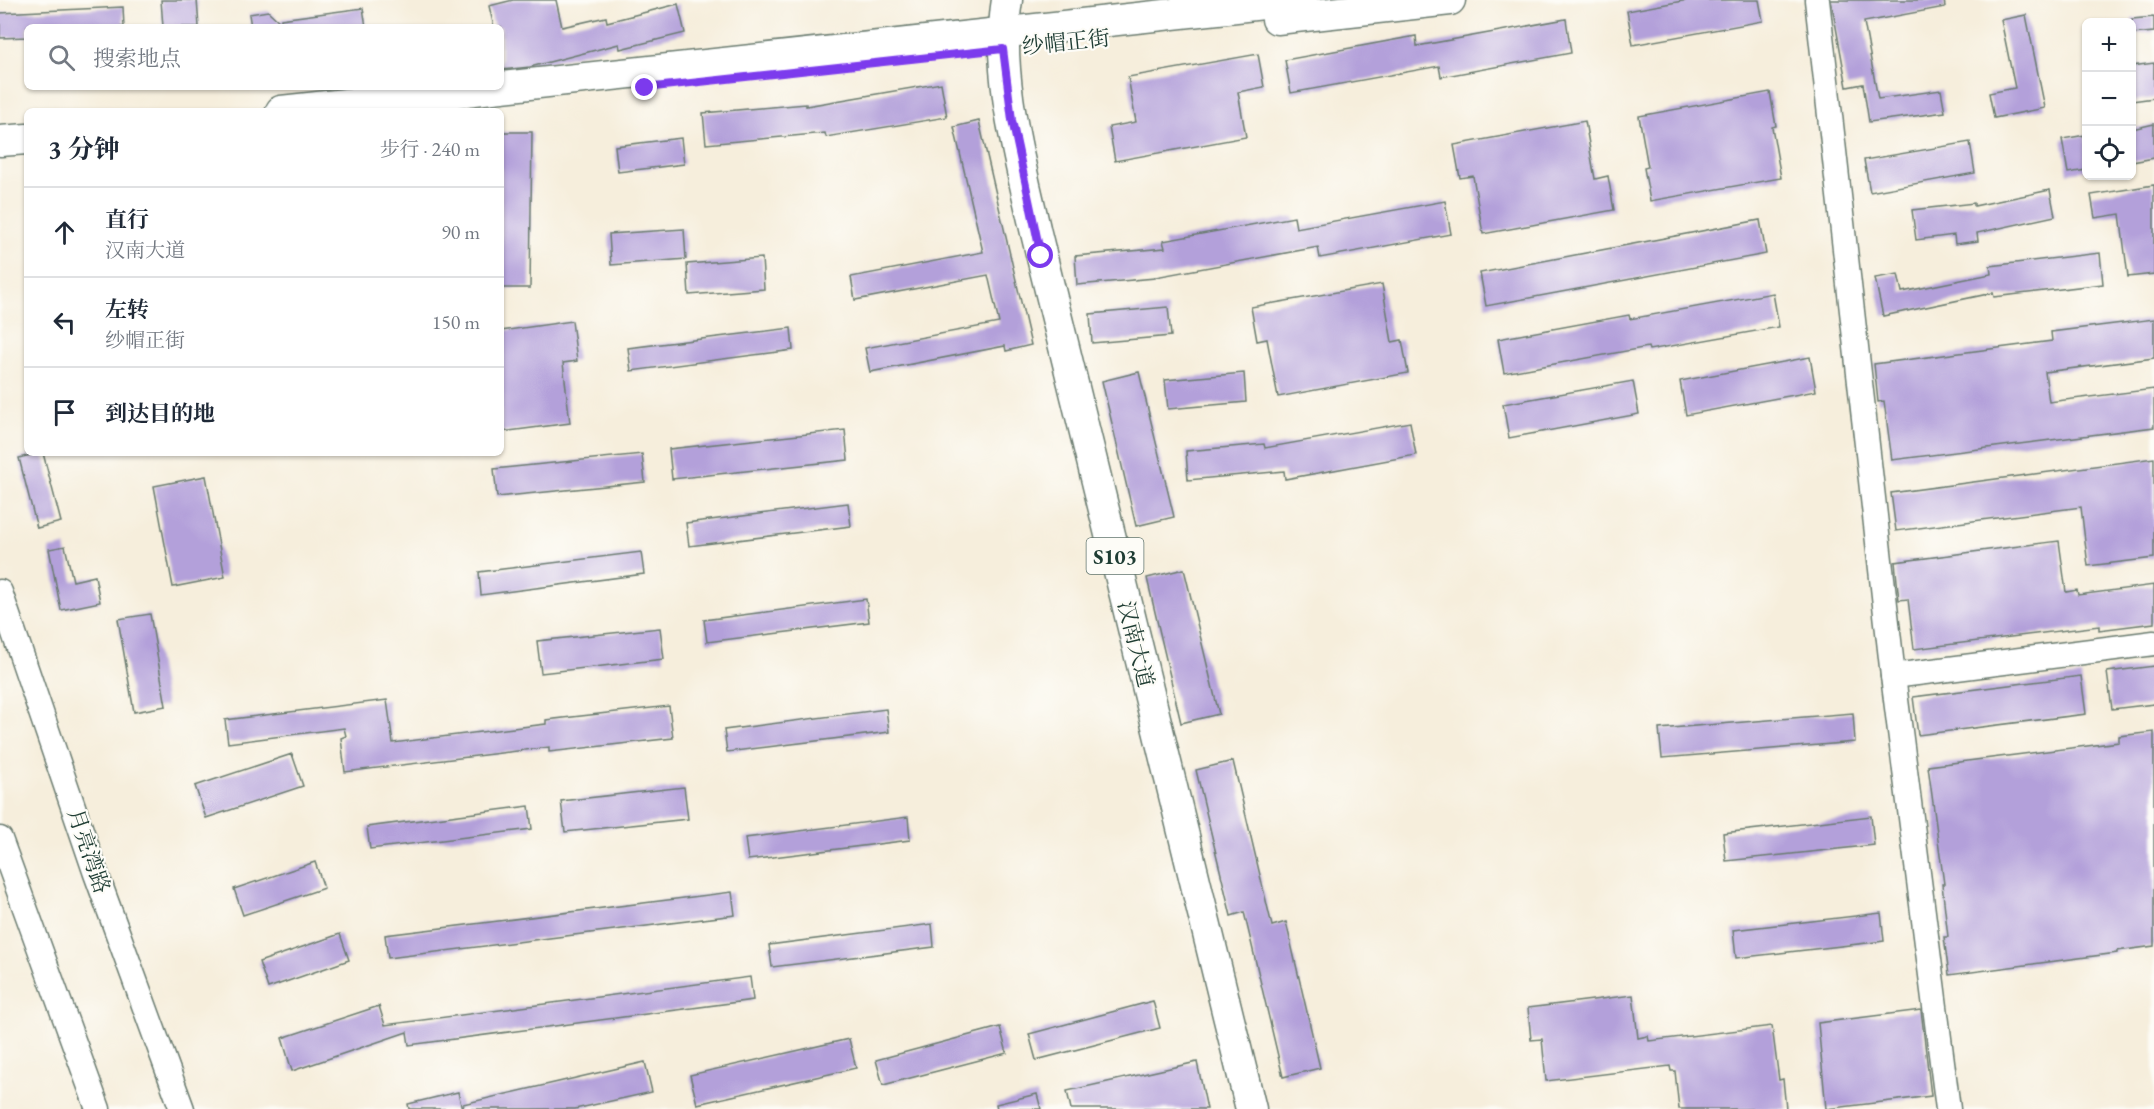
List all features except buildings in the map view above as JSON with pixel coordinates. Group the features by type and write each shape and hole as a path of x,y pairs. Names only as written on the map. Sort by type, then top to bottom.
{"main road":[{"name":"汉南大道","path":"1007,0 1003,41 1012,120 1035,233 1251,1109"},
{"name":"纱帽正街","path":"455,108 1003,41 1302,0"},
{"name":"纱帽正街","path":"504,89 1450,0"},
{"name":"纱帽正街","path":"312,108 498,90"},
{"path":"0,141 24,139"},
{"path":"0,158 24,155"}],"street":[{"path":"1817,0 1893,676 1948,1109"},
{"name":"月亮湾路","path":"0,592 95,871 182,1109"},
{"path":"1893,676 2154,643"},
{"path":"0,839 98,1109"}],"route":[{"path":"645,88 1003,49 1012,120 1041,256"}]}
